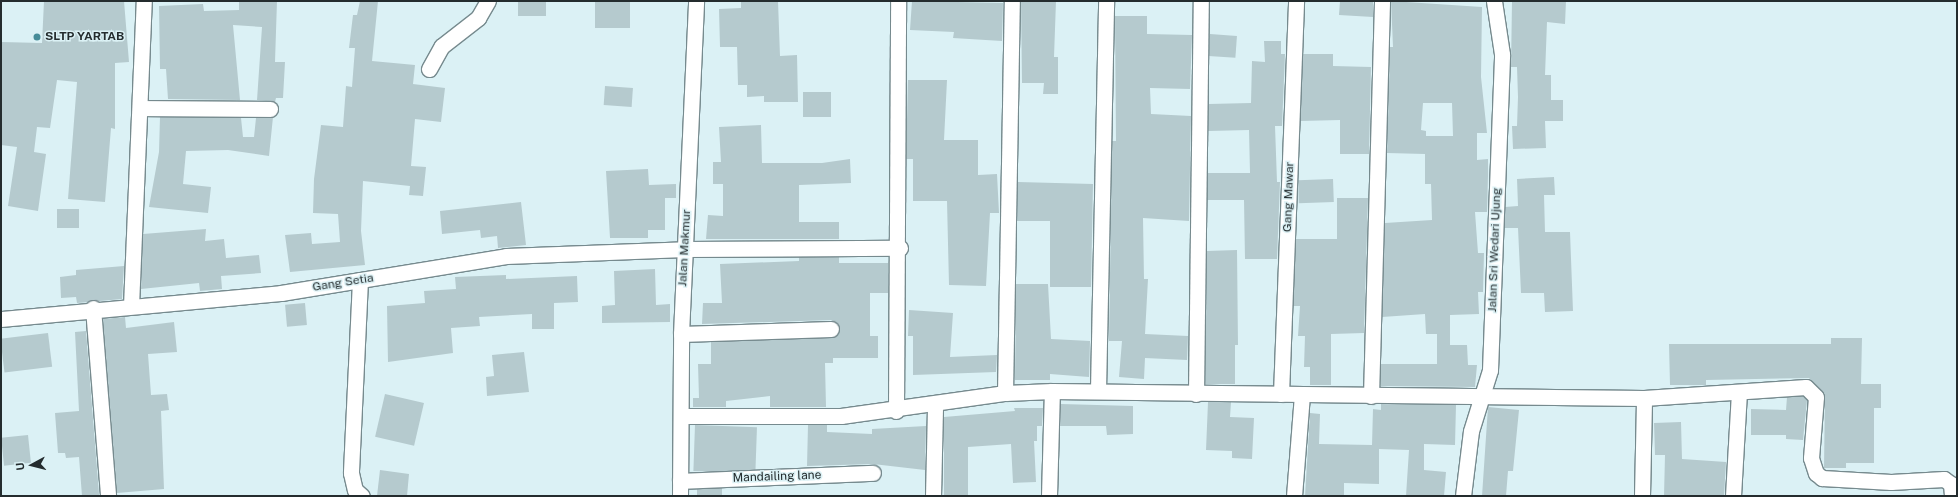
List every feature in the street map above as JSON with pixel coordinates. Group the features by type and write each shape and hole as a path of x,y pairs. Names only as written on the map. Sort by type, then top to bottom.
{"street":[{"path":"131,306 141,108 144,1"},
{"path":"429,70 442,46 478,18 488,1"},
{"name":"Jalan Makmur","path":"680,496 681,334 696,1"},
{"path":"896,411 900,248 898,1"},
{"path":"1006,393 1012,1"},
{"path":"1098,390 1106,1"},
{"path":"1196,394 1201,1"},
{"name":"Gang Mawar","path":"1281,394 1296,1"},
{"path":"1371,396 1382,1"},
{"name":"Jalan Sri Wedari Ujung","path":"1463,496 1471,431 1490,370 1500,145 1502,54 1494,1"},
{"path":"141,108 270,109"},
{"name":"Gang Setia","path":"1,319 93,308 281,293 506,256 685,249 900,248"},
{"path":"360,280 351,473 355,490 362,496"},
{"path":"93,308 108,496"},
{"path":"681,334 831,329"},
{"path":"681,416 841,416 896,411 1006,393 1052,391 1098,390 1196,394 1371,396 1482,395 1644,398 1739,394 1812,388 1816,402 1812,458 1816,473 1822,478 1891,482 1944,479 1951,484 1952,496"},
{"path":"1049,496 1052,391"},
{"path":"1733,496 1739,394"},
{"path":"1294,496 1302,395"},
{"path":"1642,496 1644,398"},
{"path":"933,496 935,405"},
{"name":"Mandailing lane","path":"680,481 873,473"}],"building":[{"path":"44,1 124,1 129,62 115,63 115,129 111,128 105,202 68,199 77,82 57,80 50,128 37,127 34,152 46,154 38,211 8,206 17,147 1,145 1,42 42,43"},
{"path":"239,1 277,1 275,62 285,62 283,98 276,98 275,102 257,100 262,27 233,25 240,100 168,99 166,69 160,69 159,6 203,4 204,11 239,10"},
{"path":"360,1 378,1 372,61 415,65 413,84 445,88 441,122 415,119 411,166 426,167 423,196 409,195 410,186 363,181 361,231 365,265 290,272 285,235 311,233 312,244 340,242 338,214 313,213 314,179 321,125 343,127 346,86 352,87 355,48 349,48 353,15 357,15"},
{"path":"518,1 546,1 546,16 518,16"},
{"path":"595,1 630,1 630,28 595,28"},
{"path":"741,1 778,1 780,56 797,55 798,102 764,102 764,96 747,97 747,85 738,85 737,47 720,47 719,9 741,8"},
{"path":"912,1 1003,3 1002,41 953,38 954,32 910,30"},
{"path":"1021,1 1056,1 1054,57 1058,57 1058,94 1043,94 1044,83 1022,83"},
{"path":"1340,1 1373,1 1373,17 1339,15"},
{"path":"1391,1 1482,7 1481,77 1487,133 1477,133 1477,160 1488,159 1487,212 1475,212 1478,253 1484,253 1483,292 1478,292 1479,314 1450,315 1450,345 1467,345 1468,365 1477,365 1475,387 1381,386 1381,364 1437,364 1437,334 1426,334 1425,314 1382,317 1385,223 1432,220 1431,184 1425,184 1425,154 1387,153 1390,47 1393,47","holes":["1423,103 1452,103 1453,136 1426,136 1426,131 1421,130"]},
{"path":"1512,1 1566,1 1565,24 1547,22 1545,75 1551,75 1551,100 1563,100 1563,121 1545,121 1546,148 1513,149 1512,126 1517,126 1518,97 1517,67 1511,67"},
{"path":"1115,16 1147,16 1147,34 1192,35 1190,89 1150,88 1151,114 1191,116 1189,221 1143,218 1144,279 1148,279 1145,334 1188,336 1187,360 1145,358 1144,379 1119,377 1122,341 1109,341 1112,141 1116,141"},
{"path":"1210,34 1237,36 1235,58 1208,56"},
{"path":"1264,41 1281,41 1281,54 1285,54 1282,126 1275,126 1277,182 1280,182 1277,259 1245,259 1244,200 1207,200 1208,173 1250,173 1249,130 1208,131 1209,104 1251,103 1252,61 1265,62"},
{"path":"1303,54 1333,54 1333,66 1371,67 1369,154 1340,154 1340,120 1300,121"},
{"path":"908,80 947,80 944,140 978,140 978,175 997,174 999,213 990,213 986,286 949,285 947,201 913,201 913,159 906,159"},
{"path":"605,86 633,88 632,107 604,105"},
{"path":"803,92 831,92 831,117 803,117"},
{"path":"160,117 241,118 243,137 254,137 256,118 273,117 269,156 228,150 186,151 183,184 211,187 208,213 149,207 159,152"},
{"path":"761,125 762,163 822,163 850,159 851,183 799,185 799,222 839,222 839,239 706,239 708,215 723,216 723,184 713,184 713,162 721,162 719,127"},
{"path":"648,169 649,185 676,184 676,198 665,198 665,230 648,230 648,238 610,238 606,171"},
{"path":"1554,177 1555,195 1544,195 1545,232 1570,232 1573,311 1545,312 1544,293 1521,293 1518,228 1504,228 1505,207 1518,206 1517,179"},
{"path":"1333,179 1334,202 1299,203 1298,180"},
{"path":"1018,182 1093,184 1091,287 1050,287 1050,221 1017,221"},
{"path":"1337,198 1368,198 1364,333 1331,334 1331,385 1310,385 1310,367 1304,367 1305,336 1298,336 1300,306 1293,306 1296,239 1337,239"},
{"path":"521,202 526,245 498,248 497,236 481,238 480,230 442,234 440,211"},
{"path":"57,209 79,209 79,228 57,228"},
{"path":"206,229 205,241 224,239 226,258 259,255 261,273 221,276 222,289 200,291 199,283 141,289 143,234"},
{"path":"1237,250 1238,345 1235,345 1235,384 1205,384 1207,251"},
{"path":"799,257 839,257 839,263 888,263 888,293 870,293 870,336 878,336 878,358 833,358 833,363 825,363 826,407 770,407 770,396 726,401 726,407 693,407 693,398 699,398 698,364 711,364 711,342 831,338 839,334 839,325 831,320 702,324 703,303 722,303 720,264 799,261"},
{"path":"124,266 122,299 77,303 76,297 61,298 60,277 76,275 76,270"},
{"path":"655,269 656,305 670,304 670,322 602,323 602,306 615,305 614,271"},
{"path":"506,275 506,279 577,276 578,302 554,303 554,329 532,329 532,314 479,317 480,326 451,328 453,353 388,362 387,306 425,303 424,291 456,289 455,277"},
{"path":"1016,284 1048,284 1051,339 1090,341 1089,377 1050,374 1050,380 1015,380"},
{"path":"305,303 307,325 287,327 285,305"},
{"path":"909,310 953,313 950,357 997,355 996,372 913,375 913,336 908,336"},
{"path":"125,317 126,328 174,322 177,352 148,354 151,395 167,394 169,410 161,411 164,489 117,493 103,319"},
{"path":"86,331 99,496 82,496 79,457 66,458 65,453 58,453 55,413 79,411 75,332"},
{"path":"48,333 52,367 5,373 1,339"},
{"path":"1831,338 1862,338 1861,384 1881,384 1881,408 1874,408 1874,463 1846,463 1846,468 1824,468 1825,394 1809,378 1706,380 1706,385 1670,385 1669,344 1831,344"},
{"path":"524,352 529,392 487,396 486,377 494,376 492,355"},
{"path":"385,394 424,403 414,446 375,437"},
{"path":"1803,396 1807,400 1803,440 1786,439 1786,435 1751,435 1751,409 1786,410 1787,397"},
{"path":"1208,402 1231,402 1230,417 1254,418 1252,459 1232,458 1232,451 1206,450"},
{"path":"1061,404 1133,406 1133,434 1107,435 1106,426 1060,426"},
{"path":"1381,404 1456,405 1455,445 1424,444 1424,470 1446,472 1444,496 1406,496 1409,450 1379,449 1379,484 1344,483 1344,496 1305,496 1310,413 1320,414 1319,444 1372,445 1373,409 1381,410"},
{"path":"1488,407 1519,410 1513,471 1508,471 1506,496 1482,496"},
{"path":"1014,408 1043,408 1042,426 1037,426 1037,441 1034,441 1036,482 1013,483 1011,444 968,447 968,496 944,496 944,417 1015,411"},
{"path":"1681,422 1682,459 1726,462 1724,496 1664,496 1665,455 1655,455 1654,423"},
{"path":"695,425 757,427 755,473 693,471"},
{"path":"808,425 827,425 827,432 872,434 872,429 926,426 925,470 873,464 807,466"},
{"path":"28,435 31,463 4,466 1,438"},
{"path":"380,470 409,474 407,496 377,496"},
{"path":"697,488 722,488 722,496 697,496"}],"place":[{"name":"SLTP YARTAB","path":"37,37"}]}
